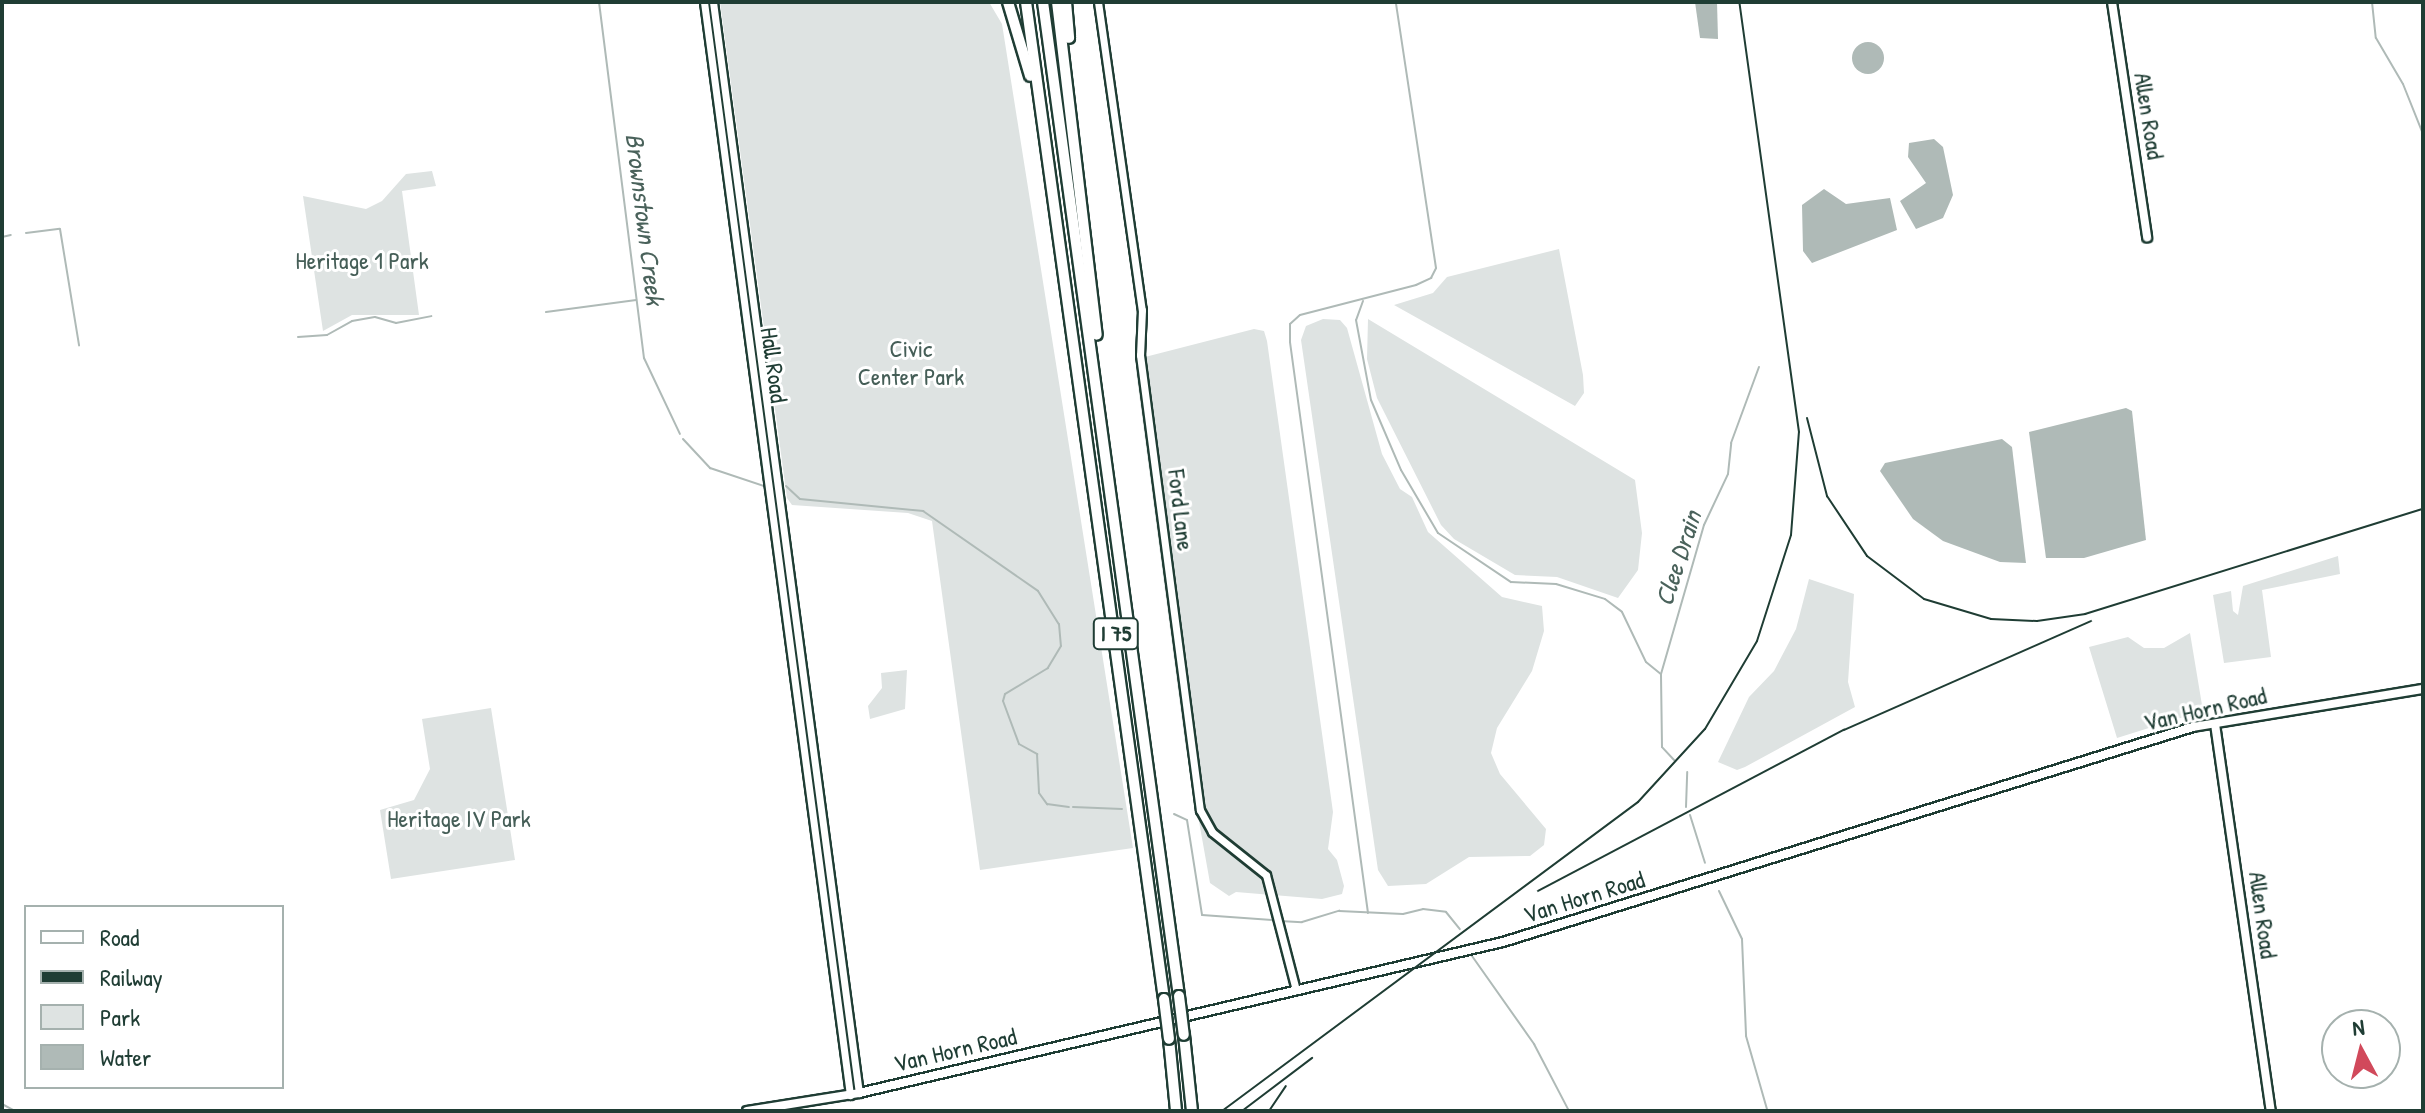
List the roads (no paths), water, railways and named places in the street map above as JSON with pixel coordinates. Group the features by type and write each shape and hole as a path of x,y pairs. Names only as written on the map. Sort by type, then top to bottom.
{"highway":[{"path":"1008,2 1045,141"},
{"name":"I 75","path":"1026,2 1164,999 1176,1111"},
{"name":"I 75","path":"1043,2 1097,376 1192,1111"},
{"path":"1057,2 1071,96 1098,345 1097,376"},
{"path":"1066,2 1071,96"}],"main road":[{"name":"Allen Road","path":"2112,2 2147,237"},
{"name":"Van Horn Road","path":"747,1111 855,1094 1532,934 2092,757 2215,724 2423,689"},
{"name":"Allen Road","path":"2215,724 2271,1111"}],"street":[{"name":"Hall Road","path":"704,2 732,172 812,733 855,1094"},
{"name":"Hall Road","path":"713,2 803,734 830,902"},
{"name":"Ford Lane","path":"1098,2 1142,310 1140,355 1200,810 1212,832 1266,875 1296,990"},
{"path":"712,59 721,58"},
{"path":"803,734 812,733"}],"water":[{"path":"1695,2 1717,2 1718,39 1700,38"},
{"path":"1868,42 1879,47 1884,58 1879,69 1868,74 1857,69 1852,58 1857,47"},
{"path":"1934,139 1943,147 1953,195 1943,218 1916,229 1900,201 1926,183 1908,157 1909,143"},
{"path":"1824,189 1846,204 1890,198 1897,230 1812,263 1803,251 1802,205"},
{"path":"2126,408 2132,411 2146,540 2084,558 2046,558 2029,432"},
{"path":"2002,439 2012,447 2026,563 2000,562 1943,541 1913,519 1880,471 1885,463"}],"waterway":[{"name":"Brownstown Creek","path":"599,2 644,358 680,434"},
{"path":"1368,913 1290,324 1300,315 1416,285 1431,278 1436,268 1396,2"},
{"path":"2372,2 2376,38 2403,84 2423,134"},
{"path":"26,233 60,229 79,345"},
{"path":"2,237 11,235"},
{"path":"546,312 636,300"},
{"path":"1363,301 1356,320 1371,400 1401,470 1438,533 1511,582 1556,584 1605,599 1622,612 1646,662 1661,674"},
{"path":"298,337 327,335 352,321 375,317 396,323 431,316"},
{"name":"Clee Drain","path":"1675,761 1662,747 1661,674 1704,525 1728,474 1731,443 1759,367"},
{"name":"Brownstown Creek","path":"683,439 710,468 764,486"},
{"name":"Brownstown Creek","path":"786,486 800,499 923,511 1038,591 1059,624 1061,646 1048,668 1005,694 1003,701 1019,744 1037,754 1039,793 1047,804 1069,807"},
{"name":"Clee Drain","path":"1686,807 1687,772"},
{"name":"Brownstown Creek","path":"1073,807 1122,809"},
{"name":"Brownstown Creek","path":"1174,814 1187,820 1202,915 1274,920"},
{"name":"Clee Drain","path":"1690,815 1705,863"},
{"name":"Clee Drain","path":"1719,891 1742,939 1746,1036 1767,1109"},
{"name":"Brownstown Creek","path":"1280,921 1302,922 1339,911 1403,914 1423,909 1446,912 1460,929"},
{"name":"Brownstown Creek","path":"1472,956 1534,1044 1569,1111"},
{"path":"2,1104 15,1111"}],"railway":[{"path":"1222,1111 1638,802 1705,729 1757,641 1791,535 1799,432 1739,2"},
{"path":"1807,418 1827,496 1867,556 1924,599 1991,619 2037,621 2085,614 2423,509"},
{"path":"1538,891 1844,730 2091,621"},
{"path":"1242,1111 1312,1058"},
{"path":"1269,1111 1286,1086"}],"park label":[{"name":"Heritage 1 Park","path":"362,261"},
{"name":"Civic Center Park","path":"911,363"},
{"name":"Heritage IV Park","path":"459,819"}]}
